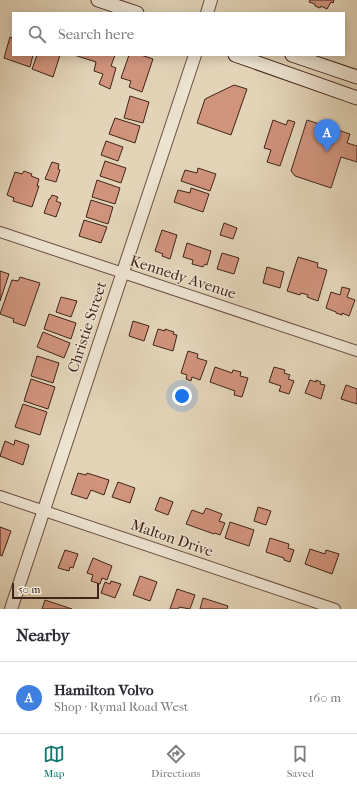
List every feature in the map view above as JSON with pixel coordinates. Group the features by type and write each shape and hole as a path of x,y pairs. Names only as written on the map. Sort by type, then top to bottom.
{"main road":[{"path":"98,0 134,12"},
{"path":"238,56 357,98"},
{"path":"295,56 357,77"}],"street":[{"path":"207,12 211,0"},
{"name":"Christie Street","path":"11,609 195,56"},
{"name":"Kennedy Avenue","path":"0,232 357,351"},
{"name":"Malton Drive","path":"0,496 335,609"}],"building":[{"path":"310,0 334,0 327,9 321,6 320,8 315,6 315,4 309,2"},
{"path":"10,37 12,38 12,56 33,56 30,67 4,58"},
{"path":"37,56 60,56 53,77 32,69"},
{"path":"77,56 115,56 111,66 116,68 110,89 99,84 103,74 94,71 96,62"},
{"path":"129,56 144,56 153,59 142,92 129,87 131,81 121,78"},
{"path":"234,85 247,89 231,135 197,123 205,99"},
{"path":"130,96 149,102 143,123 124,118"},
{"path":"115,118 140,126 135,143 109,134"},
{"path":"273,120 286,125 288,120 295,122 280,166 267,162 271,150 264,148"},
{"path":"307,120 350,134 347,143 357,146 357,162 341,157 331,188 295,176 291,171"},
{"path":"106,141 123,147 118,161 101,155"},
{"path":"105,161 126,168 121,183 100,176"},
{"path":"52,162 59,164 58,169 60,170 56,182 45,179"},
{"path":"198,168 216,174 210,191 181,181 185,170 197,173"},
{"path":"24,171 39,179 37,186 39,186 32,207 13,201 14,198 7,195 15,172 22,174"},
{"path":"97,180 120,188 115,204 92,197"},
{"path":"191,188 209,194 203,212 174,202 178,190 190,193"},
{"path":"52,195 58,197 56,201 61,203 56,217 44,213"},
{"path":"91,200 113,207 108,224 86,217"},
{"path":"84,220 107,227 101,243 79,236"},
{"path":"224,223 237,228 233,239 220,235"},
{"path":"162,230 177,235 170,259 155,251"},
{"path":"187,243 211,251 207,265 205,264 203,267 192,264 193,260 183,257"},
{"path":"222,253 239,258 234,274 217,269"},
{"path":"298,257 318,263 317,267 327,270 318,301 307,297 308,295 301,293 300,295 287,291"},
{"path":"267,267 284,272 280,288 263,283"},
{"path":"0,271 9,274 0,301"},
{"path":"20,277 40,283 25,326 13,322 14,319 0,314 12,280 18,281"},
{"path":"342,287 350,289 347,297 355,300 349,316 342,313 342,315 336,313 326,308 331,292 340,295"},
{"path":"61,297 77,301 71,317 56,312"},
{"path":"49,314 76,323 71,339 44,329"},
{"path":"133,321 149,326 144,341 129,336"},
{"path":"158,329 165,331 165,329 174,332 173,334 177,335 173,351 153,345"},
{"path":"43,332 70,343 64,358 37,347"},
{"path":"188,351 198,354 197,358 207,361 200,380 192,377 191,381 186,379 187,375 181,373"},
{"path":"37,356 59,363 53,383 31,376"},
{"path":"215,367 232,373 233,370 241,372 240,376 248,378 242,397 234,395 235,391 210,382"},
{"path":"274,367 285,370 284,373 290,375 288,379 294,381 289,394 279,391 281,386 269,382"},
{"path":"31,379 55,387 48,409 24,401"},
{"path":"310,380 316,382 316,380 321,382 320,384 325,385 321,399 305,393"},
{"path":"346,385 357,389 357,404 341,399"},
{"path":"23,404 47,412 40,435 15,427"},
{"path":"15,440 29,445 23,465 0,456 5,441 14,445"},
{"path":"78,473 86,475 87,473 109,480 104,495 91,490 87,499 71,494"},
{"path":"118,482 135,488 130,503 112,497"},
{"path":"160,497 173,502 168,515 155,510"},
{"path":"258,507 271,511 266,525 254,521"},
{"path":"206,508 222,514 219,521 225,523 220,535 186,524 192,510 203,514"},
{"path":"230,522 254,530 249,546 225,538"},
{"path":"0,527 11,531 2,556 0,555"},
{"path":"270,538 289,544 288,548 294,550 290,562 284,560 284,558 266,552"},
{"path":"310,549 325,554 326,550 339,554 332,574 305,564"},
{"path":"65,550 78,554 73,568 70,567 69,571 58,568"},
{"path":"93,558 112,566 107,580 102,578 100,584 91,581 93,575 87,573"},
{"path":"140,576 157,582 150,601 133,595"},
{"path":"111,581 121,584 115,598 101,593 105,582 110,584"},
{"path":"177,589 195,595 190,609 179,607 178,609 170,609"},
{"path":"203,598 228,606 227,609 200,609"},
{"path":"45,600 72,609 42,609"}],"place":[{"name":"Hamilton Volvo","path":"327,152"}]}
